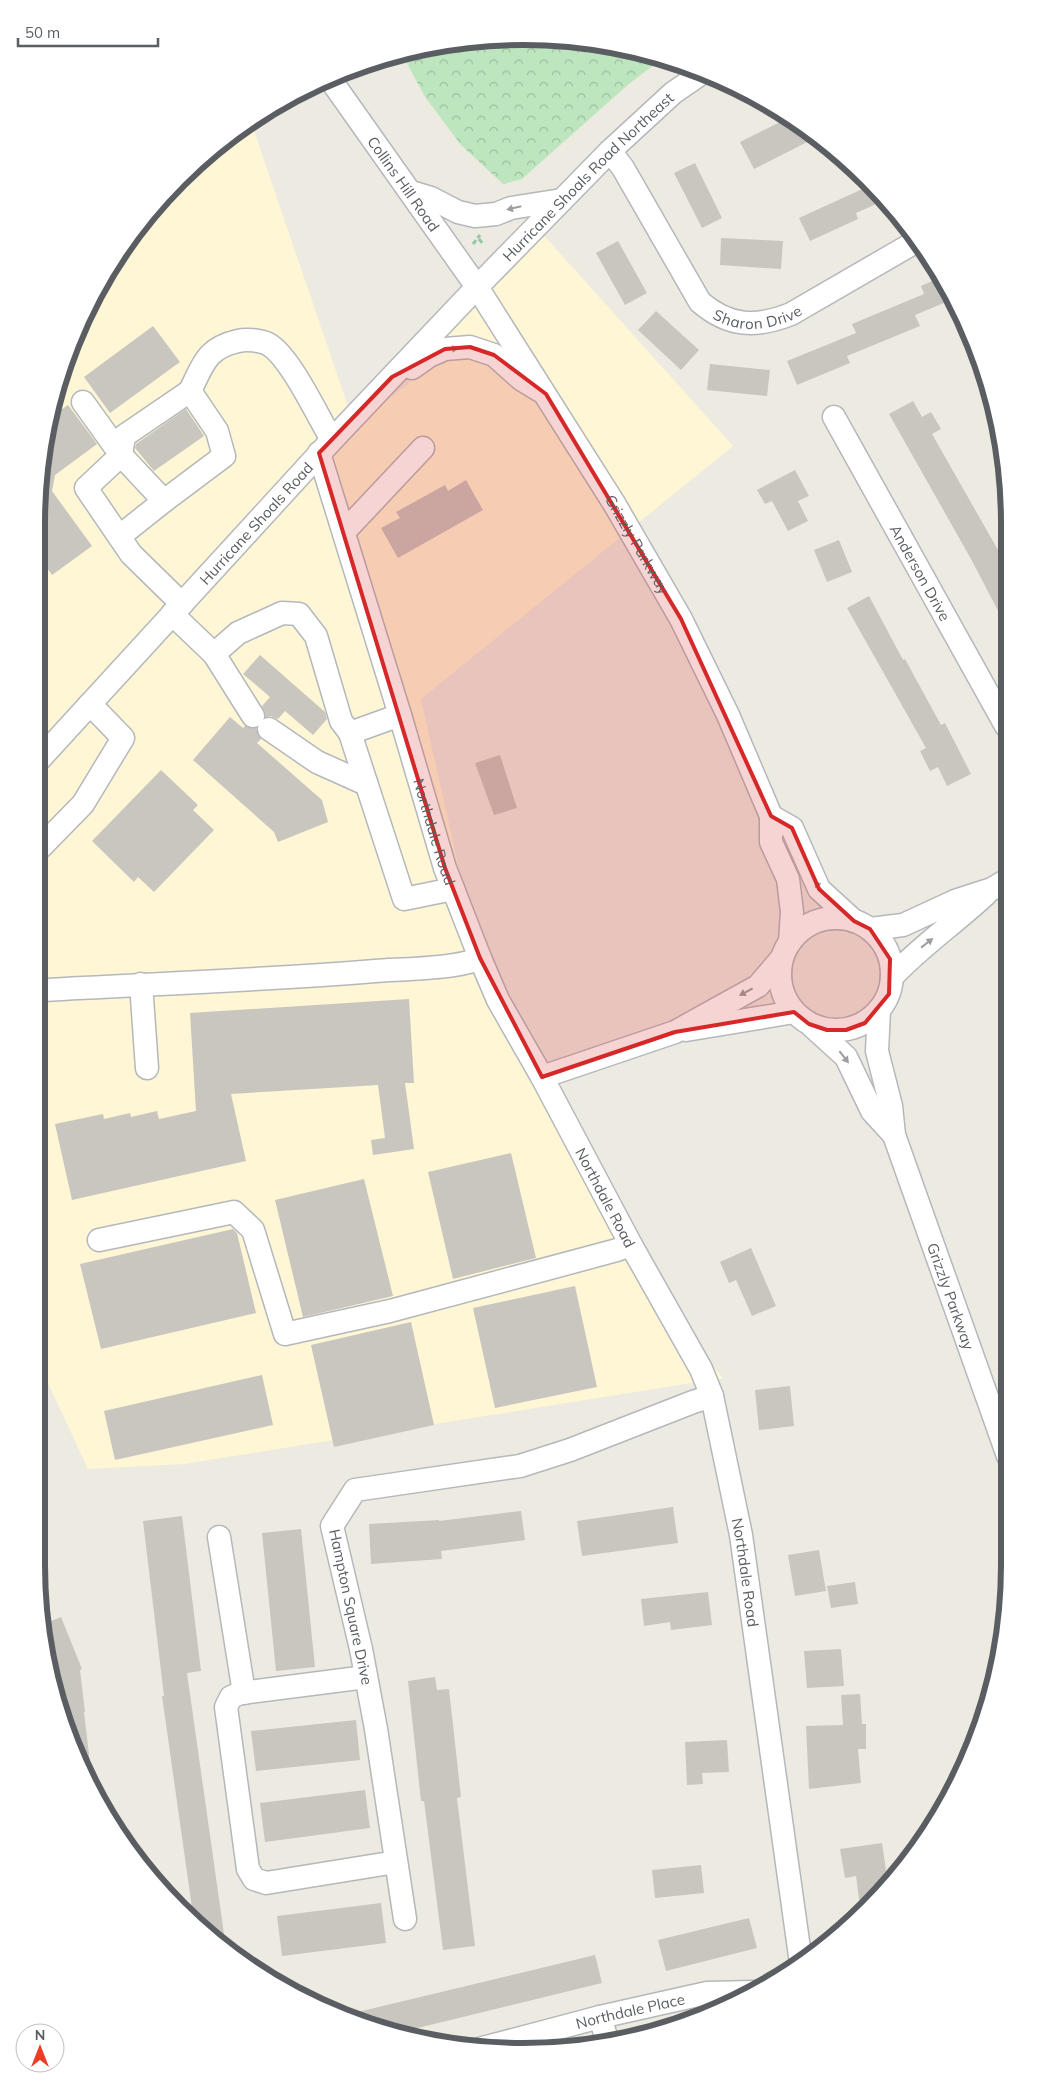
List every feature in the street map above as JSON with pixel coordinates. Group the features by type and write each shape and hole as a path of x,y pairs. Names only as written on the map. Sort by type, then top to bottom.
{"street":[{"name":"Hurricane Shoals Road Northeast","path":"478,286 610,151 673,93 696,77"},
{"name":"Collins Hill Road","path":"334,84 478,286"},
{"name":"Sharon Drive","path":"610,151 623,168 700,302 714,314 732,322 755,324 783,317 911,244"},
{"path":"411,192 431,198 458,212 475,216 496,214 511,208 562,200"},
{"name":"Hurricane Shoals Road","path":"45,753 325,447 478,286"},
{"name":"Grizzly Parkway","path":"478,286 616,505 681,619 728,714 771,816 771,842 788,879 792,912 785,950"},
{"name":"Northdale Road","path":"190,391 200,369 212,351 228,343 246,339 268,344 284,360 325,447 344,532 445,868 480,958 498,1000 542,1077 631,1245 701,1369 712,1396 741,1535 800,1954"},
{"path":"392,377 407,372 429,356 445,349 470,348 494,355 522,380 546,394"},
{"path":"120,536 224,456 218,431 190,391 124,436 121,455 86,488 131,554 214,654 261,723 317,762 366,784"},
{"path":"83,402 121,455 164,501"},
{"name":"Anderson Drive","path":"834,417 1001,717"},
{"path":"344,532 423,448"},
{"path":"214,654 238,633 282,613 298,614 316,636 341,721 350,734 404,898 453,889"},
{"path":"45,843 83,804 124,738 90,704"},
{"path":"350,734 400,714"},
{"path":"771,816 792,828 819,889 882,942 890,958 892,976 889,994 879,1010 865,1023 846,1030 827,1030 802,1018 784,996 779,978 785,950"},
{"path":"542,1077 675,1032 758,986 802,929 818,921 836,918 862,925 903,925 955,901 999,884"},
{"path":"892,976 915,953 962,917 999,884"},
{"path":"45,990 414,968 473,962 480,958"},
{"path":"141,984 147,1068"},
{"name":"Grizzly Parkway","path":"879,1010 876,1052 891,1106 894,1135 1001,1436"},
{"path":"675,1032 802,1018"},
{"name":"Grizzly Parkway","path":"802,1018 846,1057 872,1111 894,1135"},
{"path":"99,1240 234,1212 254,1230 285,1334 390,1311 631,1245"},
{"name":"Hampton Square Drive","path":"405,1919 366,1677 332,1526 355,1490 520,1466 570,1450 712,1396"},
{"path":"219,1537 244,1693"},
{"path":"366,1677 244,1693 232,1697 226,1707 248,1869 254,1879 266,1883 396,1862"},
{"name":"Northdale Place","path":"521,2043 600,2017 707,1993 737,1992"},
{"path":"600,2017 606,2036"}],"path":[{"path":"472,244 478,239 483,244"}],"highlighted area":[{"path":"470,347 494,355 546,394 681,619 771,816 792,828 819,889 854,921 870,929 890,959 889,994 865,1023 846,1030 827,1030 809,1024 794,1012 675,1032 542,1077 480,958 445,868 319,453 392,377 445,349"}],"shaded area":[{"path":"253,129 354,424 407,385 530,220 733,446 421,699 466,900 638,1280 723,1378 184,1464 88,1469 45,1376 45,523 49,461 61,399 70,369 81,340 109,284 144,232 185,185 232,144"}],"green space":[{"path":"523,45 585,49 656,64 630,83 522,179 503,184 461,145 425,97 405,60 461,49"}],"building":[{"path":"781,121 810,141 754,169 740,142"},
{"path":"695,163 722,218 702,228 674,173"},
{"path":"864,188 878,203 856,213 858,219 810,241 799,218"},
{"path":"721,238 783,241 781,269 720,265"},
{"path":"618,241 647,293 625,305 596,253"},
{"path":"934,280 947,302 915,315 920,326 847,356 850,363 797,385 787,361 856,333 852,324 924,294 921,286"},
{"path":"656,311 699,350 681,370 638,330"},
{"path":"153,326 180,362 110,413 84,377"},
{"path":"710,364 770,370 767,396 707,390"},
{"path":"913,401 922,417 931,412 941,429 932,434 1001,555 1001,616 971,559 889,414"},
{"path":"68,405 97,444 55,475 52,491 92,546 52,575 45,565 46,492 49,461 58,412"},
{"path":"186,409 204,436 154,471 135,448 136,444"},
{"path":"795,470 809,496 798,501 808,521 788,531 772,501 765,504 757,490"},
{"path":"466,480 483,510 398,558 381,528 400,518 396,512 445,485 448,491"},
{"path":"839,540 852,572 827,582 814,550"},
{"path":"869,596 903,660 905,659 941,725 945,723 971,774 947,786 938,767 930,771 920,751 926,748 847,608"},
{"path":"260,655 325,712 327,719 313,735 285,711 278,719 271,716 266,717 262,706 270,697 243,674"},
{"path":"230,717 243,728 245,726 256,728 261,739 257,743 322,800 328,822 278,842 274,832 193,760"},
{"path":"500,755 517,808 494,815 475,763"},
{"path":"161,770 198,805 193,810 214,830 154,892 138,877 134,882 92,841"},
{"path":"409,999 414,1083 405,1083 414,1149 373,1155 371,1140 385,1138 378,1085 231,1094 246,1161 72,1200 55,1124 103,1114 104,1119 130,1113 131,1117 157,1111 159,1119 196,1111 190,1013"},
{"path":"511,1153 536,1258 453,1279 428,1172"},
{"path":"364,1179 393,1296 303,1317 275,1200"},
{"path":"233,1229 237,1233 256,1313 101,1349 80,1264"},
{"path":"751,1248 776,1306 752,1316 736,1280 729,1283 720,1262"},
{"path":"575,1286 597,1387 495,1408 473,1308"},
{"path":"411,1322 434,1425 334,1447 311,1345"},
{"path":"262,1375 273,1425 115,1460 104,1411"},
{"path":"790,1386 794,1426 759,1430 755,1390"},
{"path":"673,1507 678,1543 582,1556 577,1521"},
{"path":"521,1511 525,1540 441,1551 442,1559 371,1564 369,1524 439,1521"},
{"path":"182,1516 201,1671 187,1673 225,1938 192,1910 162,1696 164,1696 143,1521"},
{"path":"301,1529 315,1667 276,1671 262,1533"},
{"path":"819,1550 826,1591 795,1596 788,1555"},
{"path":"855,1582 858,1604 831,1608 827,1586"},
{"path":"708,1592 712,1625 671,1630 670,1622 644,1626 641,1599"},
{"path":"61,1617 82,1669 80,1670 91,1769 70,1719 61,1689 49,1622"},
{"path":"841,1649 844,1686 807,1688 804,1651"},
{"path":"435,1677 437,1690 449,1689 461,1797 457,1798 475,1946 443,1950 424,1801 421,1801 408,1681"},
{"path":"860,1694 862,1724 866,1724 866,1749 858,1749 861,1783 809,1789 806,1726 843,1725 841,1695"},
{"path":"356,1720 360,1760 256,1771 251,1731"},
{"path":"727,1740 729,1772 702,1773 703,1784 687,1785 685,1742"},
{"path":"365,1790 370,1828 265,1842 260,1803"},
{"path":"882,1843 887,1874 860,1904 856,1876 845,1878 840,1849"},
{"path":"701,1865 704,1893 655,1898 652,1870"},
{"path":"381,1903 386,1943 282,1956 277,1916"},
{"path":"749,1918 757,1948 666,1971 658,1940"},
{"path":"595,1955 602,1983 411,2030 355,2013"}]}
